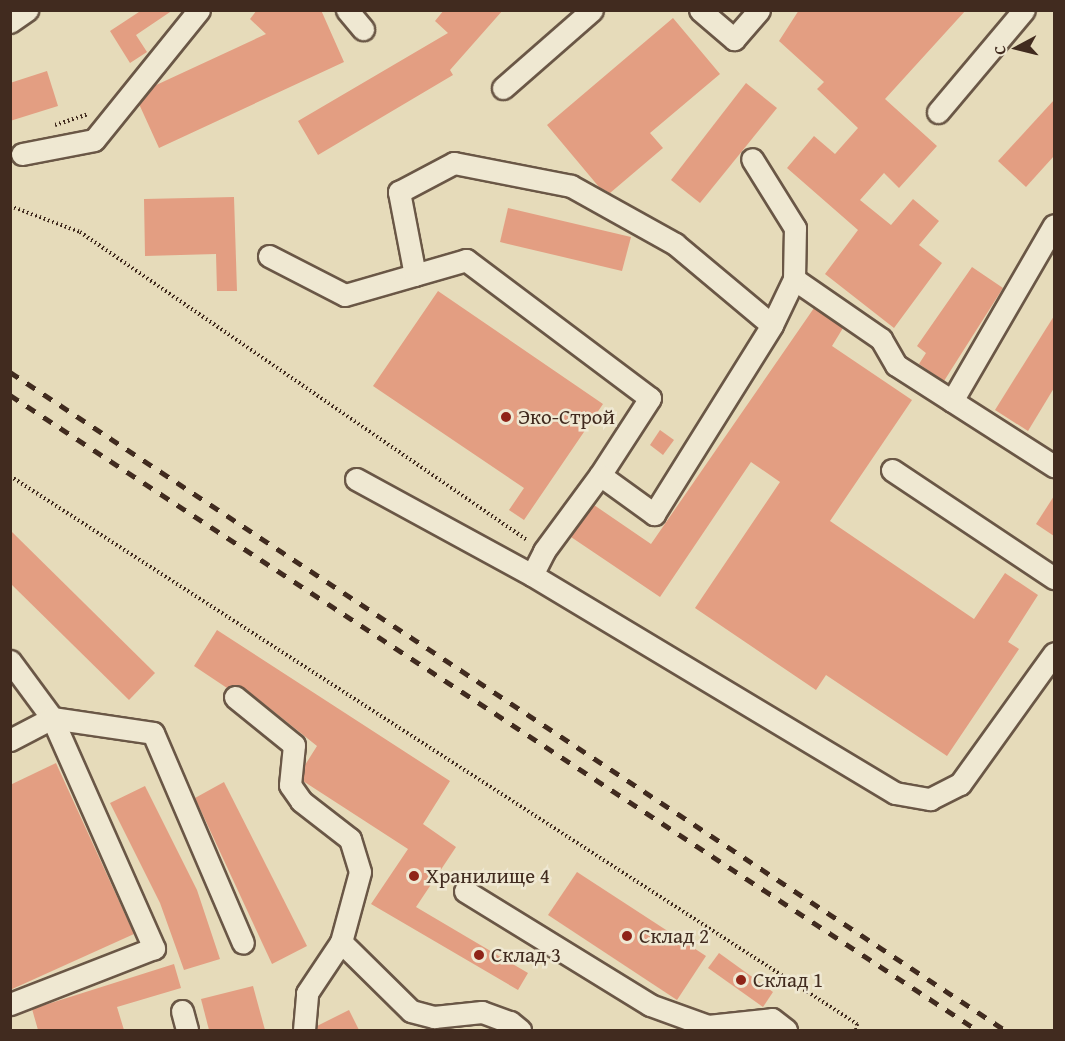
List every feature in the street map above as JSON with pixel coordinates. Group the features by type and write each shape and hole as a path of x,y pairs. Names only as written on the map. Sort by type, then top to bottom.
{"lane":[{"path":"10,22 27,10"},
{"path":"22,154 94,140 199,10"},
{"path":"347,10 363,29"},
{"path":"503,88 592,10"},
{"path":"700,10 734,39 759,10"},
{"path":"938,112 1024,10"},
{"path":"600,475 654,514 772,325 794,279 795,228 752,159"},
{"path":"415,275 399,192 454,163 571,186 675,244 772,325"},
{"path":"952,401 1054,225"},
{"path":"270,256 345,295 466,260 650,398 600,475 544,551 532,575"},
{"path":"794,279 881,339 896,365 1054,466"},
{"path":"892,470 1054,578"},
{"path":"356,479 532,575 895,793 930,799 960,784 1054,653"},
{"path":"10,661 52,718 154,948 10,1004"},
{"path":"235,697 294,745 290,786 301,801 350,839 360,872 341,942 308,993 304,1030"},
{"path":"10,740 52,718 153,733 243,943"},
{"path":"465,891 650,1005 708,1026 772,1019 786,1030"},
{"path":"341,942 411,1011 434,1017 482,1012 510,1022 520,1030"}],"path":[{"path":"43,129 98,111"},
{"path":"10,206 80,232 544,551"},
{"path":"10,476 847,1017 857,1024 856,1030"}],"building":[{"path":"142,10 173,10 136,35 147,52 130,63 110,31"},
{"path":"257,10 321,10 344,62 159,148 139,104 154,86 266,34 250,19"},
{"path":"444,10 503,10 450,70 453,75 318,155 298,121 448,33 435,21"},
{"path":"799,10 966,10 885,99 937,146 899,188 884,173 860,200 891,225 913,199 939,221 919,245 942,263 894,328 825,274 858,230 787,168 814,136 835,154 858,128 817,89 824,82 779,41"},
{"path":"673,18 720,74 650,133 663,148 610,193 599,187 547,125"},
{"path":"47,71 58,106 10,121 10,83"},
{"path":"746,83 777,108 700,203 671,180"},
{"path":"1054,100 1054,156 1026,187 998,161"},
{"path":"234,197 237,291 217,291 216,254 145,256 144,199"},
{"path":"508,208 631,237 622,271 500,242"},
{"path":"972,267 1003,288 944,381 919,364 926,353 917,346"},
{"name":"Эко-Строй","path":"438,291 603,404 524,520 509,510 524,488 373,386"},
{"path":"814,308 843,328 832,346 912,400 830,521 974,619 1005,573 1038,595 1008,642 1019,649 947,756 826,675 816,690 695,608 780,482 751,462 660,597 571,537 594,505 651,544"},
{"path":"1054,316 1054,388 1028,431 995,410"},
{"path":"660,430 674,440 663,455 650,445"},
{"path":"1054,496 1054,536 1036,524"},
{"path":"10,530 155,673 129,700 10,583"},
{"path":"217,630 450,781 423,824 456,847 416,907 528,973 518,990 371,904 408,849 303,781 305,765 317,746 243,687 227,688 194,666"},
{"path":"56,763 134,934 10,990 10,785"},
{"path":"224,782 307,946 272,964 195,798"},
{"path":"145,786 197,890 220,959 184,970 160,903 110,803"},
{"name":"Склад 2","path":"577,872 706,956 677,1000 548,915"},
{"name":"Склад 1","path":"719,953 773,992 763,1007 708,968"},
{"path":"174,964 181,988 117,1007 124,1030 38,1030 32,1009"},
{"path":"253,986 265,1030 209,1030 201,999"},
{"path":"349,1010 359,1030 317,1030 317,1026"}],"railway":[{"path":"10,372 1005,1030"},
{"path":"10,395 977,1030"}],"place":[{"name":"Эко-Строй","path":"506,417"},
{"name":"Хранилище 4","path":"414,876"},
{"name":"Склад 2","path":"627,936"},
{"name":"Склад 3","path":"479,955"},
{"name":"Склад 1","path":"741,980"}]}
